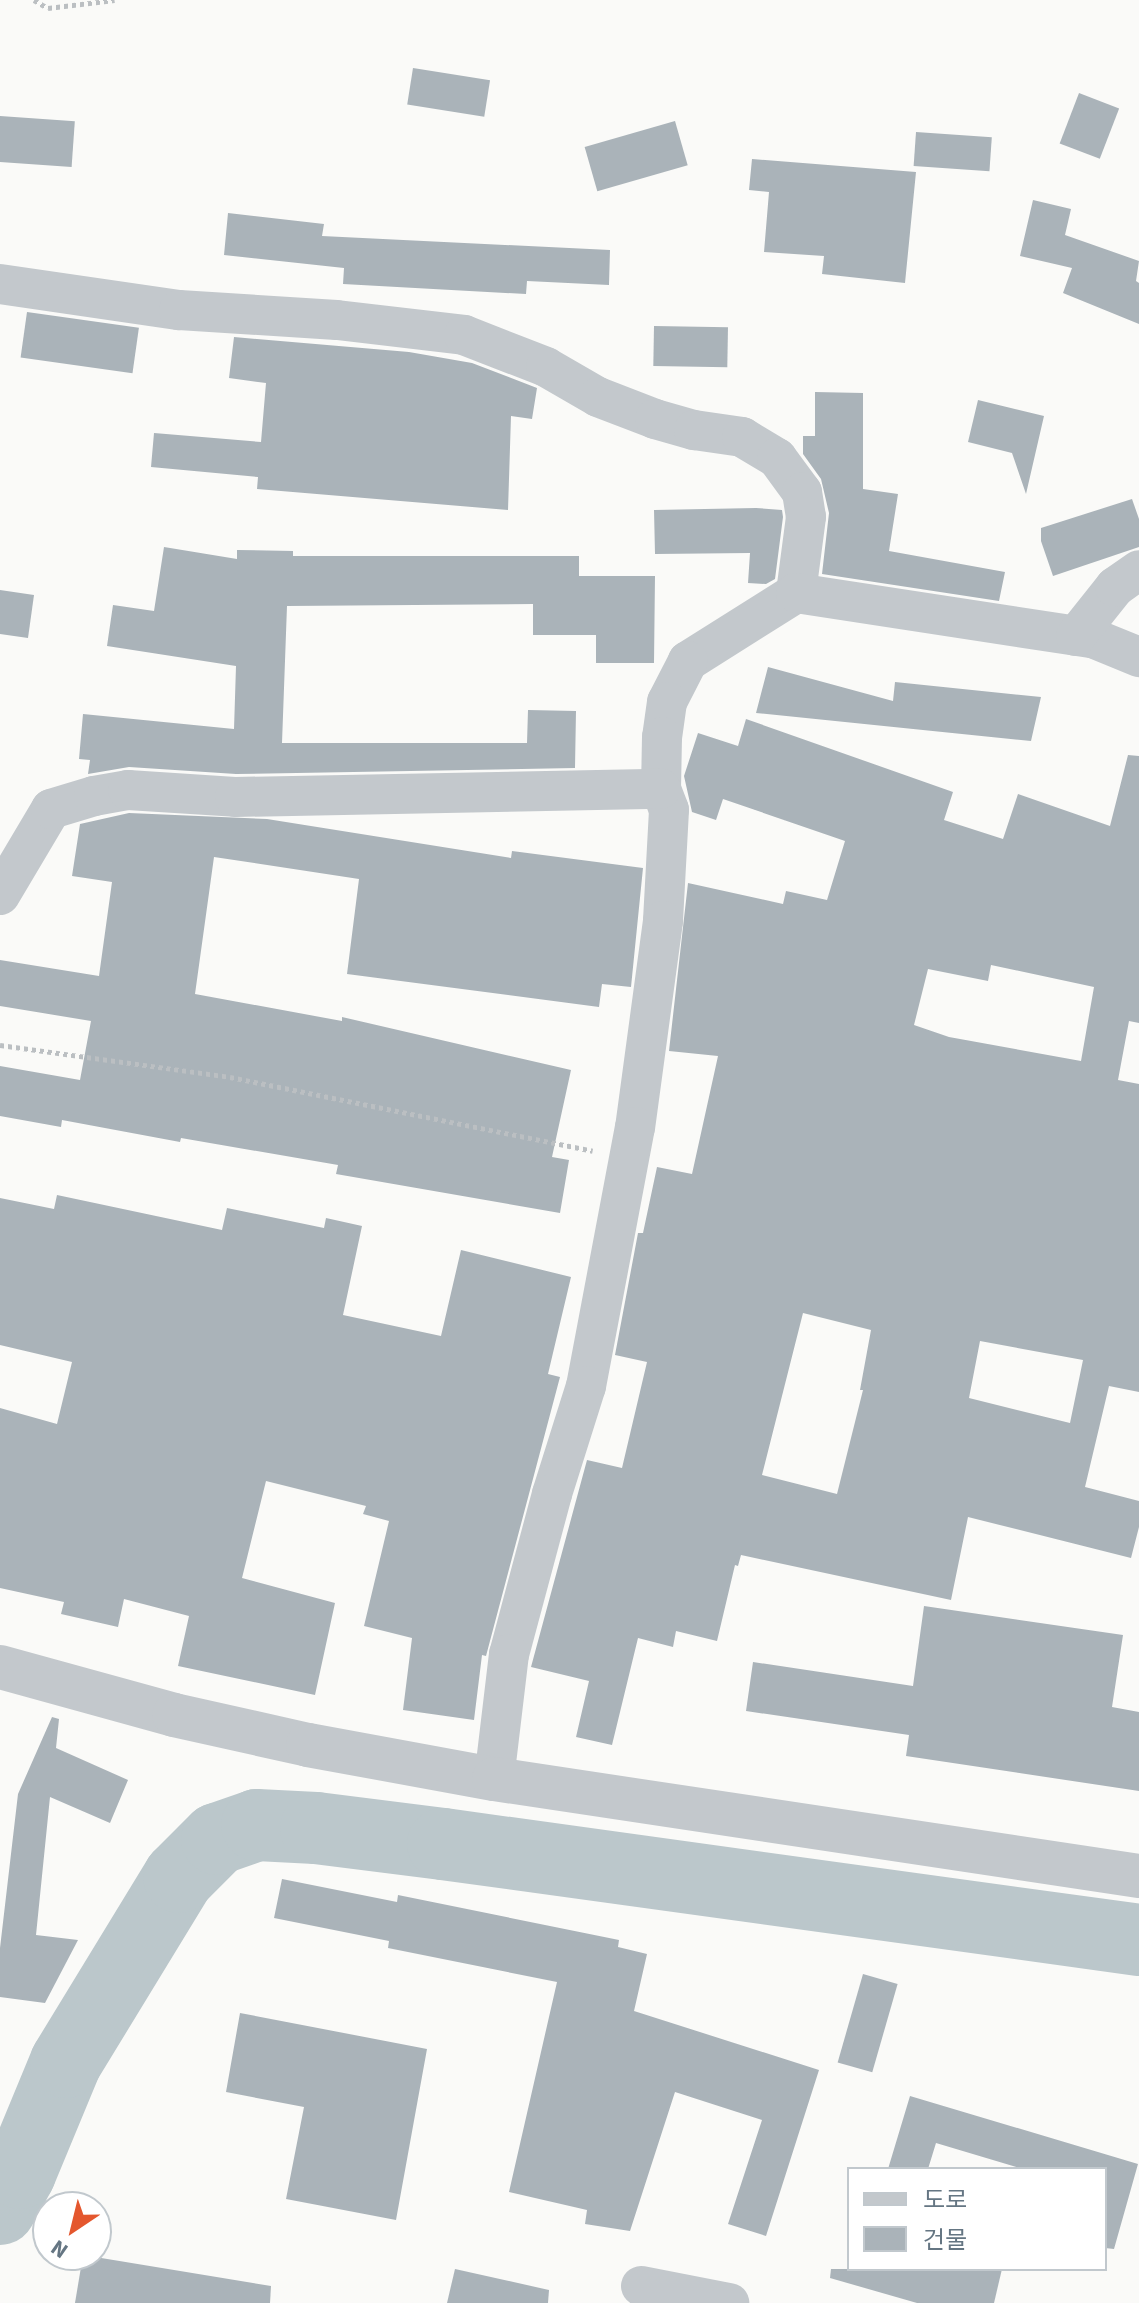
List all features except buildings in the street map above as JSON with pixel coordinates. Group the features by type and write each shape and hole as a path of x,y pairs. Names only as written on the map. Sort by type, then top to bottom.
{"street":[{"path":"0,284 179,310 337,320 464,335 546,367 598,397 655,419 694,430 742,437 777,458 802,492 806,517 796,593"},
{"path":"1076,636 1115,587 1139,570"},
{"path":"494,1779 509,1654 552,1494 586,1386 629,1158 663,921 669,810 661,789 667,702 688,661 796,593 1095,639 1139,657"},
{"path":"0,895 51,809 94,796 143,790 235,797 661,789"},
{"path":"0,1667 174,1715 308,1745 494,1779 1139,1876"},
{"path":"641,2286 729,2303"}],"path":[{"path":"34,0 48,8 115,0"},
{"path":"0,1045 230,1077 629,1158"}],"waterway":[{"path":"0,2209 20,2173 66,2062 179,1877 217,1839 257,1825 316,1828 443,1844 1139,1940"}]}
